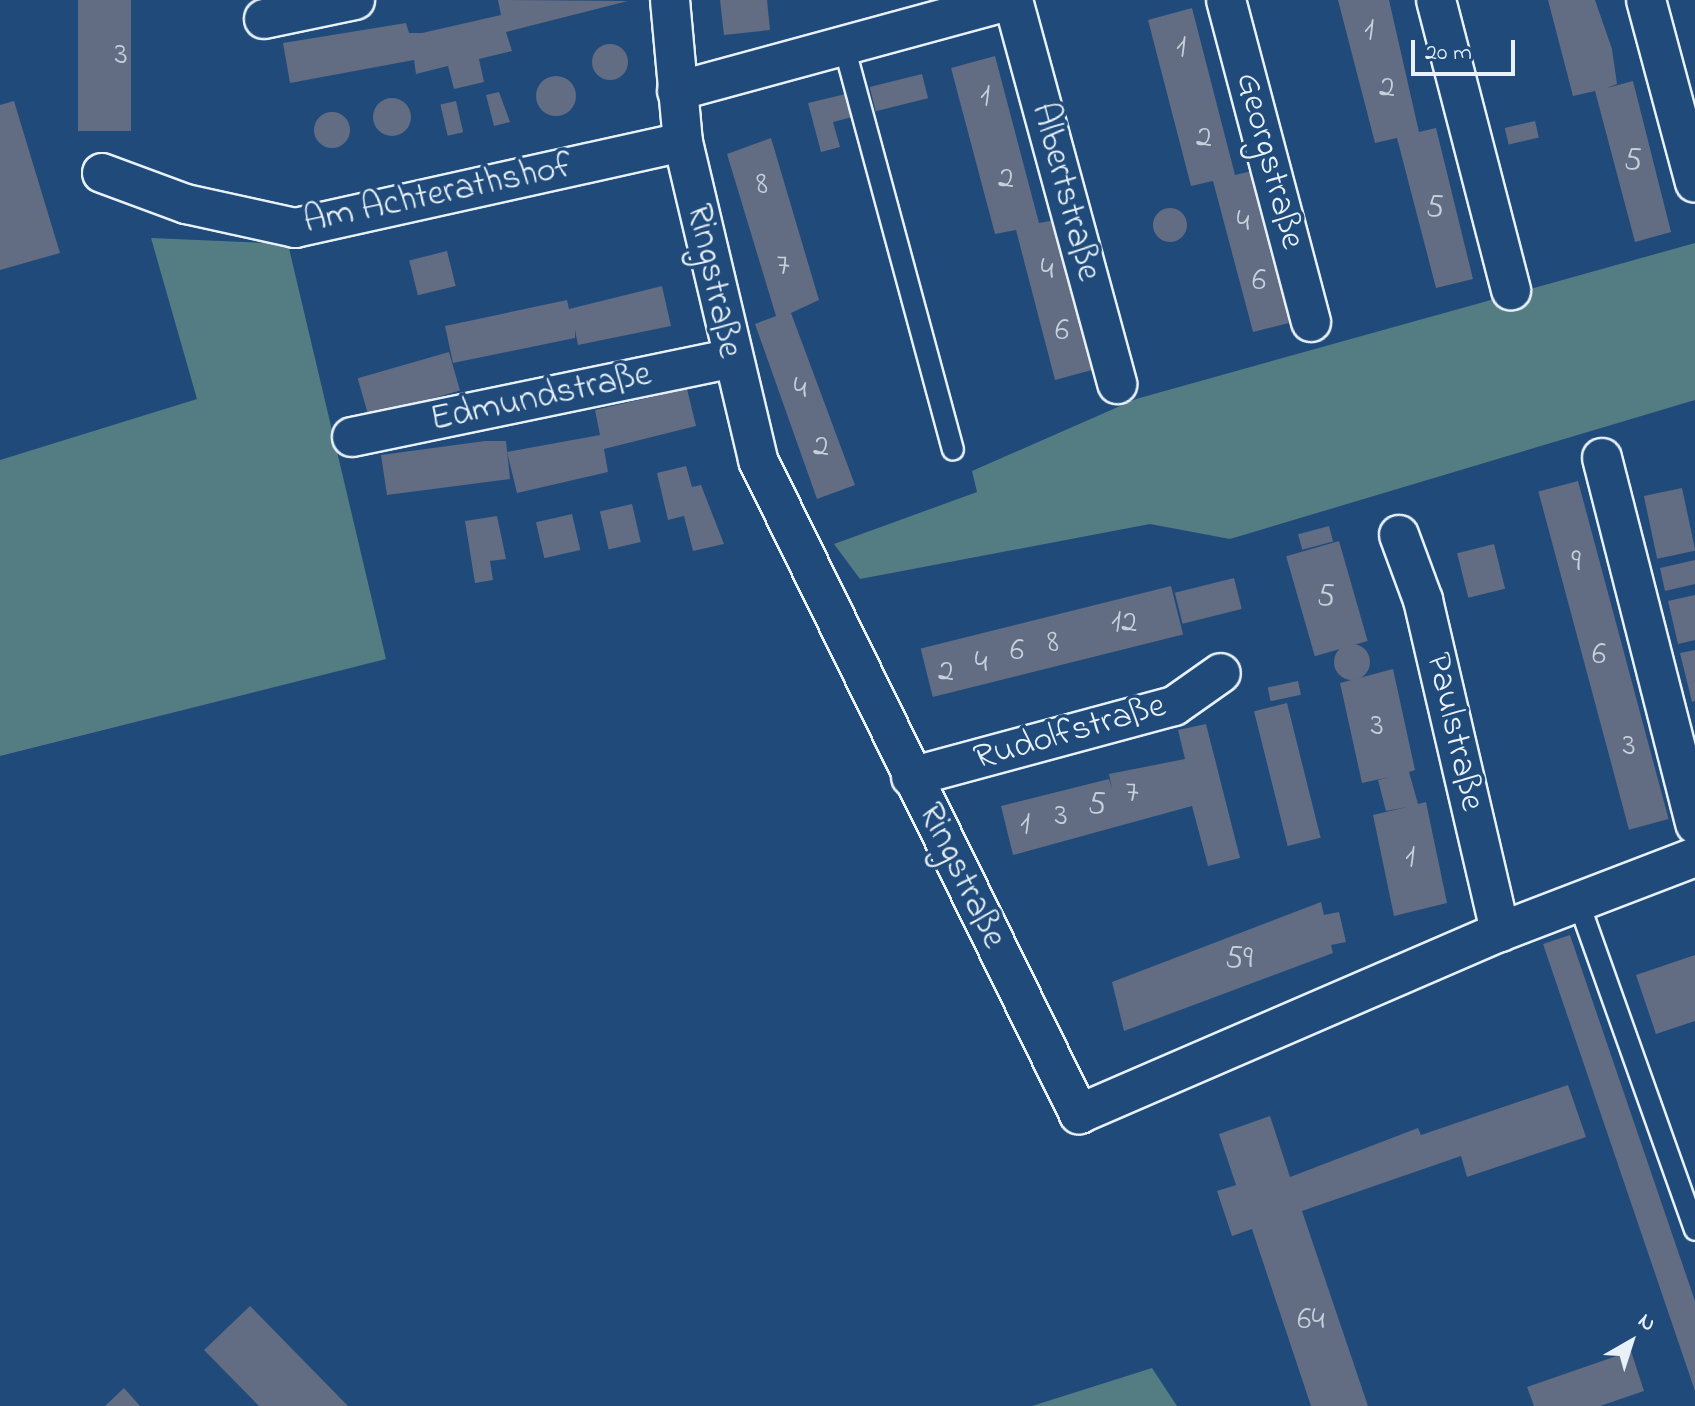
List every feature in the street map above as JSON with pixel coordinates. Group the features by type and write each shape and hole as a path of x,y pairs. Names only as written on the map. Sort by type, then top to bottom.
{"street":[{"path":"264,19 355,0"},
{"name":"Ringstraße","path":"670,0 683,142 729,359 758,460 791,540 836,610 911,777 1079,1114 1500,932 1695,857"},
{"path":"677,91 1013,0"},
{"name":"Albertstraße","path":"1013,0 1117,384"},
{"name":"Georgstraße","path":"1226,0 1311,322"},
{"path":"1436,0 1511,290"},
{"path":"1646,0 1695,183"},
{"name":"Am Achterathshof","path":"102,173 186,204 295,228 683,142"},
{"name":"Edmundstraße","path":"352,437 729,359"},
{"path":"1602,458 1695,824"},
{"name":"Paulstraße","path":"1399,535 1423,600 1500,932"},
{"name":"Rudolfstraße","path":"911,777 1174,706 1221,673"}],"lane":[{"path":"844,46 953,450"},
{"path":"1578,901 1695,1230"}],"green space":[{"path":"151,238 288,244 386,659 0,756 0,460 197,399"},
{"path":"1695,243 1695,400 1230,539 1150,524 860,579 834,544 977,492 972,471 1136,399"},
{"path":"1152,1368 1177,1406 1032,1406"}],"building":[{"path":"78,0 131,0 131,131 78,131"},
{"path":"498,0 628,1 506,32 512,51 479,59 484,82 454,89 448,66 416,74 414,60 290,83 283,43 406,23 409,33 422,33 501,15"},
{"path":"720,0 767,0 770,30 724,35"},
{"path":"1338,0 1389,0 1419,132 1436,128 1473,279 1436,288 1397,138 1375,143"},
{"path":"1548,0 1595,0 1612,49 1617,84 1607,88 1633,81 1671,232 1635,242 1595,91 1573,96"},
{"path":"1192,8 1235,175 1252,171 1286,302 1289,323 1253,332 1213,181 1191,186 1148,20"},
{"path":"610,44 623,49 628,62 623,75 610,80 597,75 592,62 597,49"},
{"path":"995,56 1039,223 1055,220 1089,350 1092,370 1055,380 1016,230 995,234 951,68"},
{"path":"922,74 928,98 876,111 870,87"},
{"path":"556,76 570,82 576,96 570,110 556,116 542,110 536,96 542,82"},
{"path":"499,92 510,122 494,126 486,95"},
{"path":"850,93 856,116 833,122 840,147 821,152 808,103"},
{"path":"392,98 405,104 411,117 405,130 392,136 379,130 373,117 379,104"},
{"path":"14,101 60,253 0,270 0,105"},
{"path":"456,101 463,132 448,136 440,105"},
{"path":"332,112 345,117 350,130 345,143 332,148 319,143 314,130 319,117"},
{"path":"1535,121 1539,138 1509,145 1505,128"},
{"path":"771,138 819,300 791,313 855,485 817,499 755,324 776,316 727,154"},
{"path":"1170,208 1182,213 1187,225 1182,237 1170,242 1158,237 1153,225 1158,213"},
{"path":"447,251 456,286 418,295 409,260"},
{"path":"662,286 671,326 578,345 575,330 575,338 453,363 445,326 567,300 569,309"},
{"path":"449,352 460,390 369,417 358,378"},
{"path":"687,389 696,426 604,449 608,472 517,493 507,452 600,435 595,410"},
{"path":"506,441 510,479 387,495 381,455"},
{"path":"686,466 692,487 701,485 724,544 693,551 684,516 668,520 657,473"},
{"path":"1578,481 1669,819 1629,830 1538,492"},
{"path":"1682,488 1695,551 1657,559 1644,496"},
{"path":"632,504 641,542 609,549 600,511"},
{"path":"572,514 580,550 544,558 536,522"},
{"path":"497,516 506,559 490,561 493,580 475,583 465,521"},
{"path":"1329,526 1333,541 1302,550 1298,534"},
{"path":"1339,541 1368,641 1315,656 1286,556"},
{"path":"1494,544 1505,589 1468,598 1457,553"},
{"path":"1695,560 1695,584 1665,591 1660,568"},
{"path":"1234,578 1242,609 1183,624 1175,593"},
{"path":"1171,586 1183,635 933,697 921,648"},
{"path":"1695,595 1695,640 1678,644 1668,601"},
{"path":"1352,644 1365,649 1370,662 1365,675 1352,680 1339,675 1334,662 1339,649"},
{"path":"1695,650 1695,701 1692,702 1680,653"},
{"path":"1393,669 1415,770 1409,772 1418,804 1426,802 1447,903 1394,916 1373,815 1407,807 1386,811 1378,780 1389,777 1362,783 1340,683"},
{"path":"1298,681 1301,695 1271,701 1268,687"},
{"path":"1287,703 1321,838 1288,846 1254,711"},
{"path":"1206,724 1240,858 1208,866 1192,806 1013,855 1001,806 1109,779 1112,789 1109,774 1185,759 1178,730"},
{"path":"1321,902 1324,915 1339,912 1346,942 1331,945 1333,953 1124,1031 1112,982"},
{"path":"1570,935 1695,1301 1695,1391 1543,944"},
{"path":"1695,955 1695,1021 1656,1034 1636,975"},
{"path":"1568,1085 1586,1137 1467,1177 1461,1156 1302,1211 1368,1406 1311,1406 1252,1229 1232,1236 1217,1191 1236,1185 1219,1134 1270,1116 1290,1177 1418,1128 1421,1135"},
{"path":"250,1306 348,1406 259,1406 204,1350"},
{"path":"1631,1351 1644,1391 1600,1406 1534,1406 1527,1387"},
{"path":"124,1388 140,1406 105,1406"}]}
